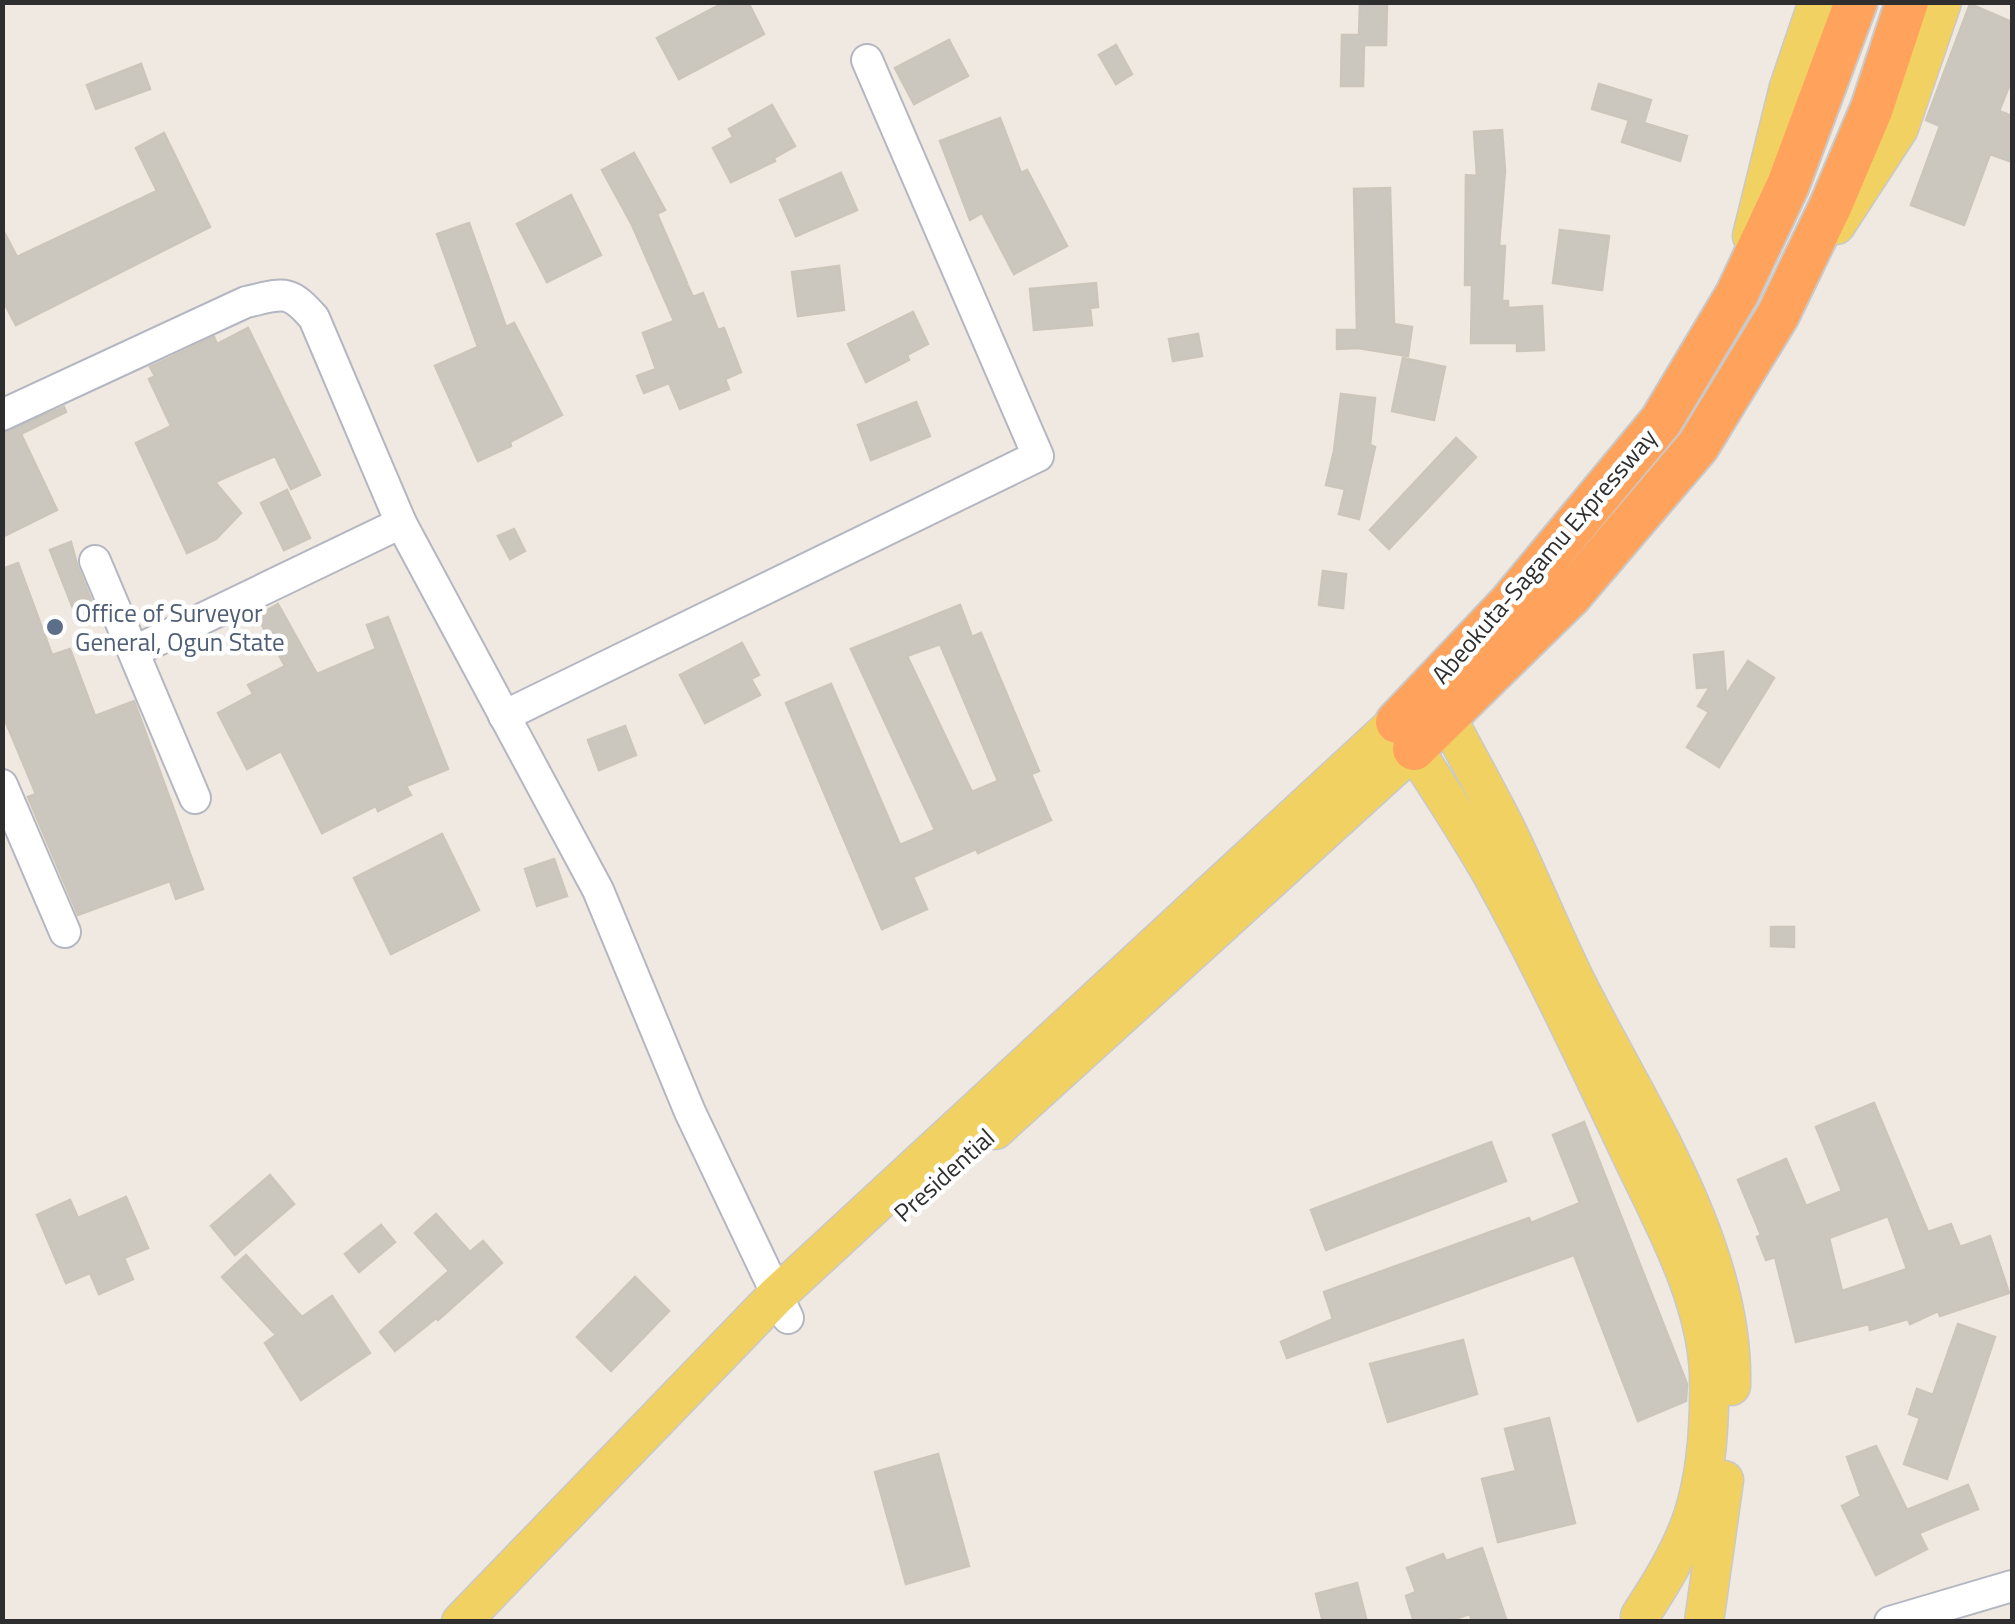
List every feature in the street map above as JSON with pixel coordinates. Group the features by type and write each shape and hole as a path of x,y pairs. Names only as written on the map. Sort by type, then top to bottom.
{"highway":[{"name":"Abeokuta-Sagamu Expressway","path":"1439,703 1510,603 1661,422 1737,294 1788,185 1856,2"},
{"name":"Abeokuta-Sagamu Expressway","path":"1405,735 1570,596 1698,446 1778,315 1831,205 1865,124 1908,2"}],"main road":[{"path":"1737,294 1790,87 1818,2"},
{"path":"1778,315 1900,128 1942,2"},
{"path":"1439,703 1506,828 1577,984 1648,1118 1717,1276 1729,1324 1731,1411 1704,1622"},
{"path":"461,1622 782,1307 1405,735 1466,830 1544,975 1668,1234 1702,1327 1709,1370 1708,1411 1694,1515 1676,1556 1637,1619"},
{"path":"493,1622 782,1307"},
{"path":"1637,1619 1660,1607 1678,1610 1694,1622"}],"street":[{"path":"504,716 1038,456 867,60"},
{"path":"2,414 246,302 281,295 298,299 314,318 401,523 598,890 690,1112 782,1307"},
{"path":"135,650 401,523"},
{"path":"95,561 195,798"},
{"path":"2,785 65,932"},
{"path":"1890,1622 2012,1586"}],"building":[{"path":"725,2 748,2 764,34 679,79 657,38"},
{"path":"1360,2 1387,2 1386,45 1364,45 1363,86 1341,86 1342,35 1359,35"},
{"path":"1970,4 2012,22 2012,79 1999,111 2012,116 2012,162 1990,154 1964,225 1911,205 1940,126 1926,120"},
{"path":"949,40 968,76 914,104 895,68"},
{"path":"1116,45 1132,74 1116,84 1099,55"},
{"path":"141,64 150,89 96,109 87,85"},
{"path":"1599,84 1651,100 1644,123 1687,136 1680,161 1622,142 1629,120 1592,109"},
{"path":"772,105 795,146 775,161 731,182 713,148 733,137 729,129"},
{"path":"1000,118 1021,173 1027,170 1067,246 1014,274 982,213 970,220 940,141"},
{"path":"1502,130 1502,301 1508,301 1508,308 1542,306 1544,350 1517,351 1517,343 1471,343 1472,285 1465,285 1466,175 1477,176 1474,132"},
{"path":"164,133 210,227 16,325 2,299 2,228 17,257 157,191 136,148"},
{"path":"634,153 665,210 657,214 687,283 682,287 688,286 693,297 703,293 718,330 724,328 741,372 725,379 729,389 680,409 669,383 644,393 637,376 656,369 643,333 674,321 632,225 602,170"},
{"path":"841,173 857,210 796,236 780,200"},
{"path":"1390,188 1394,324 1412,327 1408,356 1358,348 1337,349 1337,330 1357,330 1354,189"},
{"path":"571,195 601,255 547,282 517,224"},
{"path":"469,223 506,327 514,323 562,415 478,461 435,366 478,347 437,234"},
{"path":"1560,230 1609,236 1602,290 1553,283"},
{"path":"839,266 844,310 798,316 792,272"},
{"path":"1096,283 1098,307 1090,308 1092,325 1034,330 1030,289"},
{"path":"913,312 928,344 907,355 909,360 866,382 848,344"},
{"path":"248,328 320,475 291,489 275,456 215,482 241,513 216,539 187,553 136,443 171,426 149,379 155,376 150,367 214,337 217,344"},
{"path":"1198,334 1202,356 1173,361 1169,339"},
{"path":"1403,358 1445,367 1434,420 1392,411"},
{"path":"1341,394 1375,398 1370,445 1375,447 1359,519 1339,514 1345,489 1326,485"},
{"path":"916,402 930,436 871,460 858,425"},
{"path":"64,407 66,412 21,434 57,510 2,537 2,433"},
{"path":"1456,438 1476,457 1389,549 1370,530"},
{"path":"287,490 310,538 284,550 261,503"},
{"path":"514,529 525,551 510,559 498,536"},
{"path":"71,542 95,609 76,616 50,550"},
{"path":"18,563 52,655 70,649 95,716 134,701 203,889 176,899 170,881 78,915 28,797 36,794 2,713 2,569"},
{"path":"1323,571 1346,574 1343,608 1319,605"},
{"path":"278,604 317,674 376,649 367,625 388,617 448,769 406,786 411,795 378,811 376,806 322,833 281,751 247,769 218,713 253,694 248,685 285,666 257,616"},
{"path":"960,605 972,637 981,633 1039,771 1031,774 1051,820 913,877 927,909 882,929 786,703 831,684 900,845 935,830 851,649","holes":["940,644 998,781 972,792 907,656"]},
{"path":"742,643 759,675 751,679 760,695 705,723 680,675"},
{"path":"1723,652 1726,695 1748,661 1774,678 1719,767 1687,747 1709,712 1698,706 1710,687 1697,688 1694,655"},
{"path":"625,726 636,755 599,770 588,740"},
{"path":"442,834 479,910 391,954 354,878"},
{"path":"554,859 567,896 537,906 525,869"},
{"path":"1771,927 1794,927 1794,947 1771,946"},
{"path":"1874,1103 1928,1232 1951,1224 1960,1247 1990,1236 2009,1293 1940,1316 1938,1311 1910,1324 1908,1319 1870,1330 1869,1324 1796,1342 1775,1257 1766,1260 1757,1237 1761,1235 1738,1180 1786,1159 1806,1206 1842,1191 1816,1127","holes":["1888,1216 1907,1269 1842,1291 1829,1238"]},
{"path":"1584,1122 1687,1384 1686,1401 1638,1421 1574,1255 1287,1358 1281,1342 1333,1319 1324,1292 1580,1203 1553,1135"},
{"path":"1491,1142 1506,1181 1326,1250 1311,1210"},
{"path":"270,1175 294,1204 235,1255 211,1226"},
{"path":"126,1197 148,1248 124,1258 133,1279 99,1294 90,1273 66,1283 37,1215 70,1200 78,1218"},
{"path":"436,1214 470,1252 483,1241 502,1263 438,1320 395,1351 380,1332 449,1271 415,1233"},
{"path":"381,1225 395,1242 359,1272 345,1254"},
{"path":"246,1255 302,1317 332,1296 370,1353 301,1400 265,1343 276,1335 222,1277"},
{"path":"635,1277 669,1311 611,1371 577,1337"},
{"path":"1958,1324 1995,1337 1947,1479 1904,1464 1920,1418 1909,1414 1917,1389 1933,1395"},
{"path":"1463,1340 1477,1394 1388,1422 1370,1364"},
{"path":"1549,1418 1575,1523 1498,1542 1482,1479 1516,1471 1505,1429"},
{"path":"1876,1446 1907,1510 1968,1485 1978,1509 1919,1533 1927,1549 1876,1575 1842,1506 1861,1496 1847,1457"},
{"path":"938,1454 969,1566 906,1584 875,1472"},
{"path":"1482,1548 1507,1622 1472,1622 1470,1614 1445,1622 1414,1622 1406,1596 1416,1592 1407,1568 1443,1554 1446,1561"},
{"path":"1357,1583 1367,1622 1323,1622 1316,1594"}],"place":[{"name":"Office of Surveyor General, Ogun State","path":"55,627"}]}
